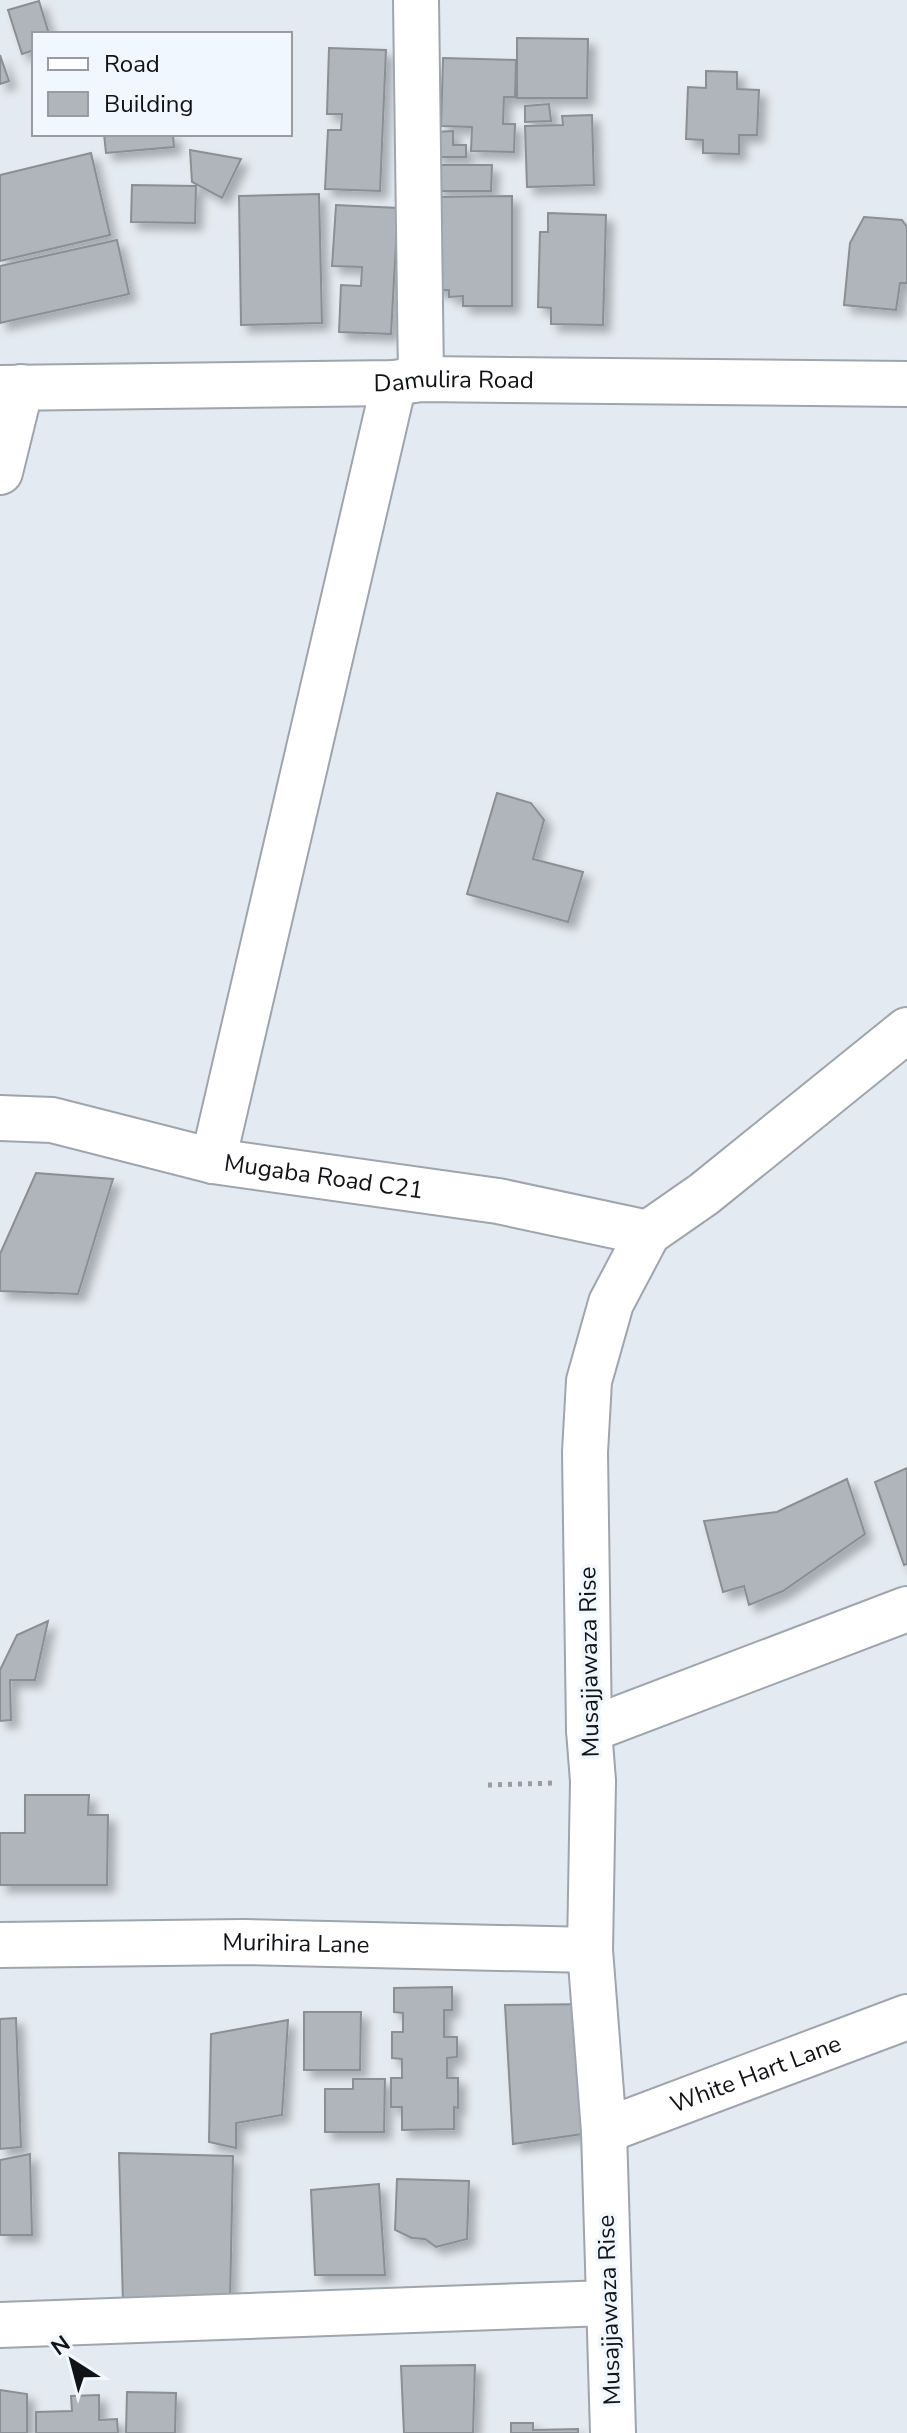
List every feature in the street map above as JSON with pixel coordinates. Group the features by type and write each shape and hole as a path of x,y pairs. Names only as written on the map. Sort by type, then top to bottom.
{"street":[{"path":"213,1161 407,381 416,0"},
{"name":"Damulira Road","path":"10,388 407,381 907,384"},
{"path":"0,472 10,388"},
{"name":"Musajjawaza Rise","path":"613,2433 604,2131 590,1950 593,1781 589,1730 585,1452 589,1381 611,1303 648,1233 704,1194 907,1030"},
{"name":"Mugaba Road C21","path":"0,1118 52,1120 213,1161 498,1201 648,1233"},
{"path":"589,1730 907,1609"},
{"name":"Murihira Lane","path":"0,1945 243,1942 590,1950"},
{"name":"White Hart Lane","path":"604,2131 907,2017"},
{"path":"0,2325 607,2303"}],"path":[{"path":"488,1785 593,1781"}],"building":[{"path":"39,1 48,32 32,32 32,51 22,54 8,10"},
{"path":"517,38 588,39 587,98 517,98"},
{"path":"329,48 386,50 380,191 325,189 328,130 341,130 342,114 327,114"},
{"path":"0,55 9,81 0,84"},
{"path":"443,58 516,60 515,97 504,97 503,124 515,124 514,152 471,151 472,127 441,126"},
{"path":"706,71 737,72 737,89 759,90 757,135 739,135 739,154 703,153 703,140 686,139 688,87 706,88"},
{"path":"549,104 551,121 525,122 525,106"},
{"path":"592,115 594,185 527,187 525,126 563,125 562,116"},
{"path":"453,131 453,145 466,145 466,157 435,157 434,132"},
{"path":"104,136 173,136 174,147 106,153"},
{"path":"190,150 241,159 222,198 192,182"},
{"path":"91,153 110,235 0,261 0,175"},
{"path":"437,165 492,165 491,191 436,191"},
{"path":"132,185 196,186 195,223 131,222"},
{"path":"319,194 322,323 241,325 239,196"},
{"path":"512,196 512,306 463,306 463,296 449,297 449,290 434,290 434,197"},
{"path":"336,205 398,208 391,334 339,332 341,285 361,286 362,267 332,266"},
{"path":"548,213 606,215 603,325 551,324 551,308 538,307 540,232 548,232"},
{"path":"864,217 902,220 907,227 907,283 900,283 896,310 844,305 850,243"},
{"path":"117,240 129,294 0,323 0,266"},
{"path":"497,793 531,803 544,820 533,859 583,872 568,922 467,894"},
{"path":"36,1173 113,1179 78,1294 0,1291 0,1254"},
{"path":"907,1468 907,1564 904,1565 875,1482"},
{"path":"847,1479 865,1534 783,1591 749,1605 744,1586 723,1592 704,1521 777,1512"},
{"path":"48,1621 35,1680 10,1680 11,1720 0,1721 0,1670 17,1635"},
{"path":"25,1795 89,1795 88,1815 108,1815 107,1885 0,1885 0,1833 25,1833"},
{"path":"452,1987 452,2010 444,2010 444,2037 457,2037 457,2057 447,2058 447,2078 458,2078 454,2129 402,2130 402,2107 391,2107 391,2078 402,2078 402,2059 392,2058 392,2032 403,2032 403,2013 394,2012 394,1988"},
{"path":"594,2004 604,2131 513,2144 505,2005"},
{"path":"304,2012 361,2012 360,2070 304,2070"},
{"path":"16,2018 21,2147 0,2149 0,2019"},
{"path":"288,2020 282,2115 236,2123 236,2148 209,2142 211,2034"},
{"path":"353,2079 385,2079 384,2132 325,2132 325,2089 353,2089"},
{"path":"119,2153 233,2156 230,2303 123,2304"},
{"path":"30,2154 32,2235 0,2235 0,2160"},
{"path":"397,2179 469,2181 467,2239 436,2247 425,2239 412,2238 395,2230"},
{"path":"379,2184 385,2275 315,2275 311,2190"},
{"path":"475,2365 473,2433 404,2433 401,2366"},
{"path":"0,2390 27,2394 27,2433 0,2433"},
{"path":"127,2392 176,2393 175,2433 126,2433"},
{"path":"99,2395 99,2420 117,2419 118,2433 36,2433 36,2412 72,2411 71,2396"},
{"path":"511,2423 533,2423 533,2430 578,2429 578,2433 511,2433"}]}
